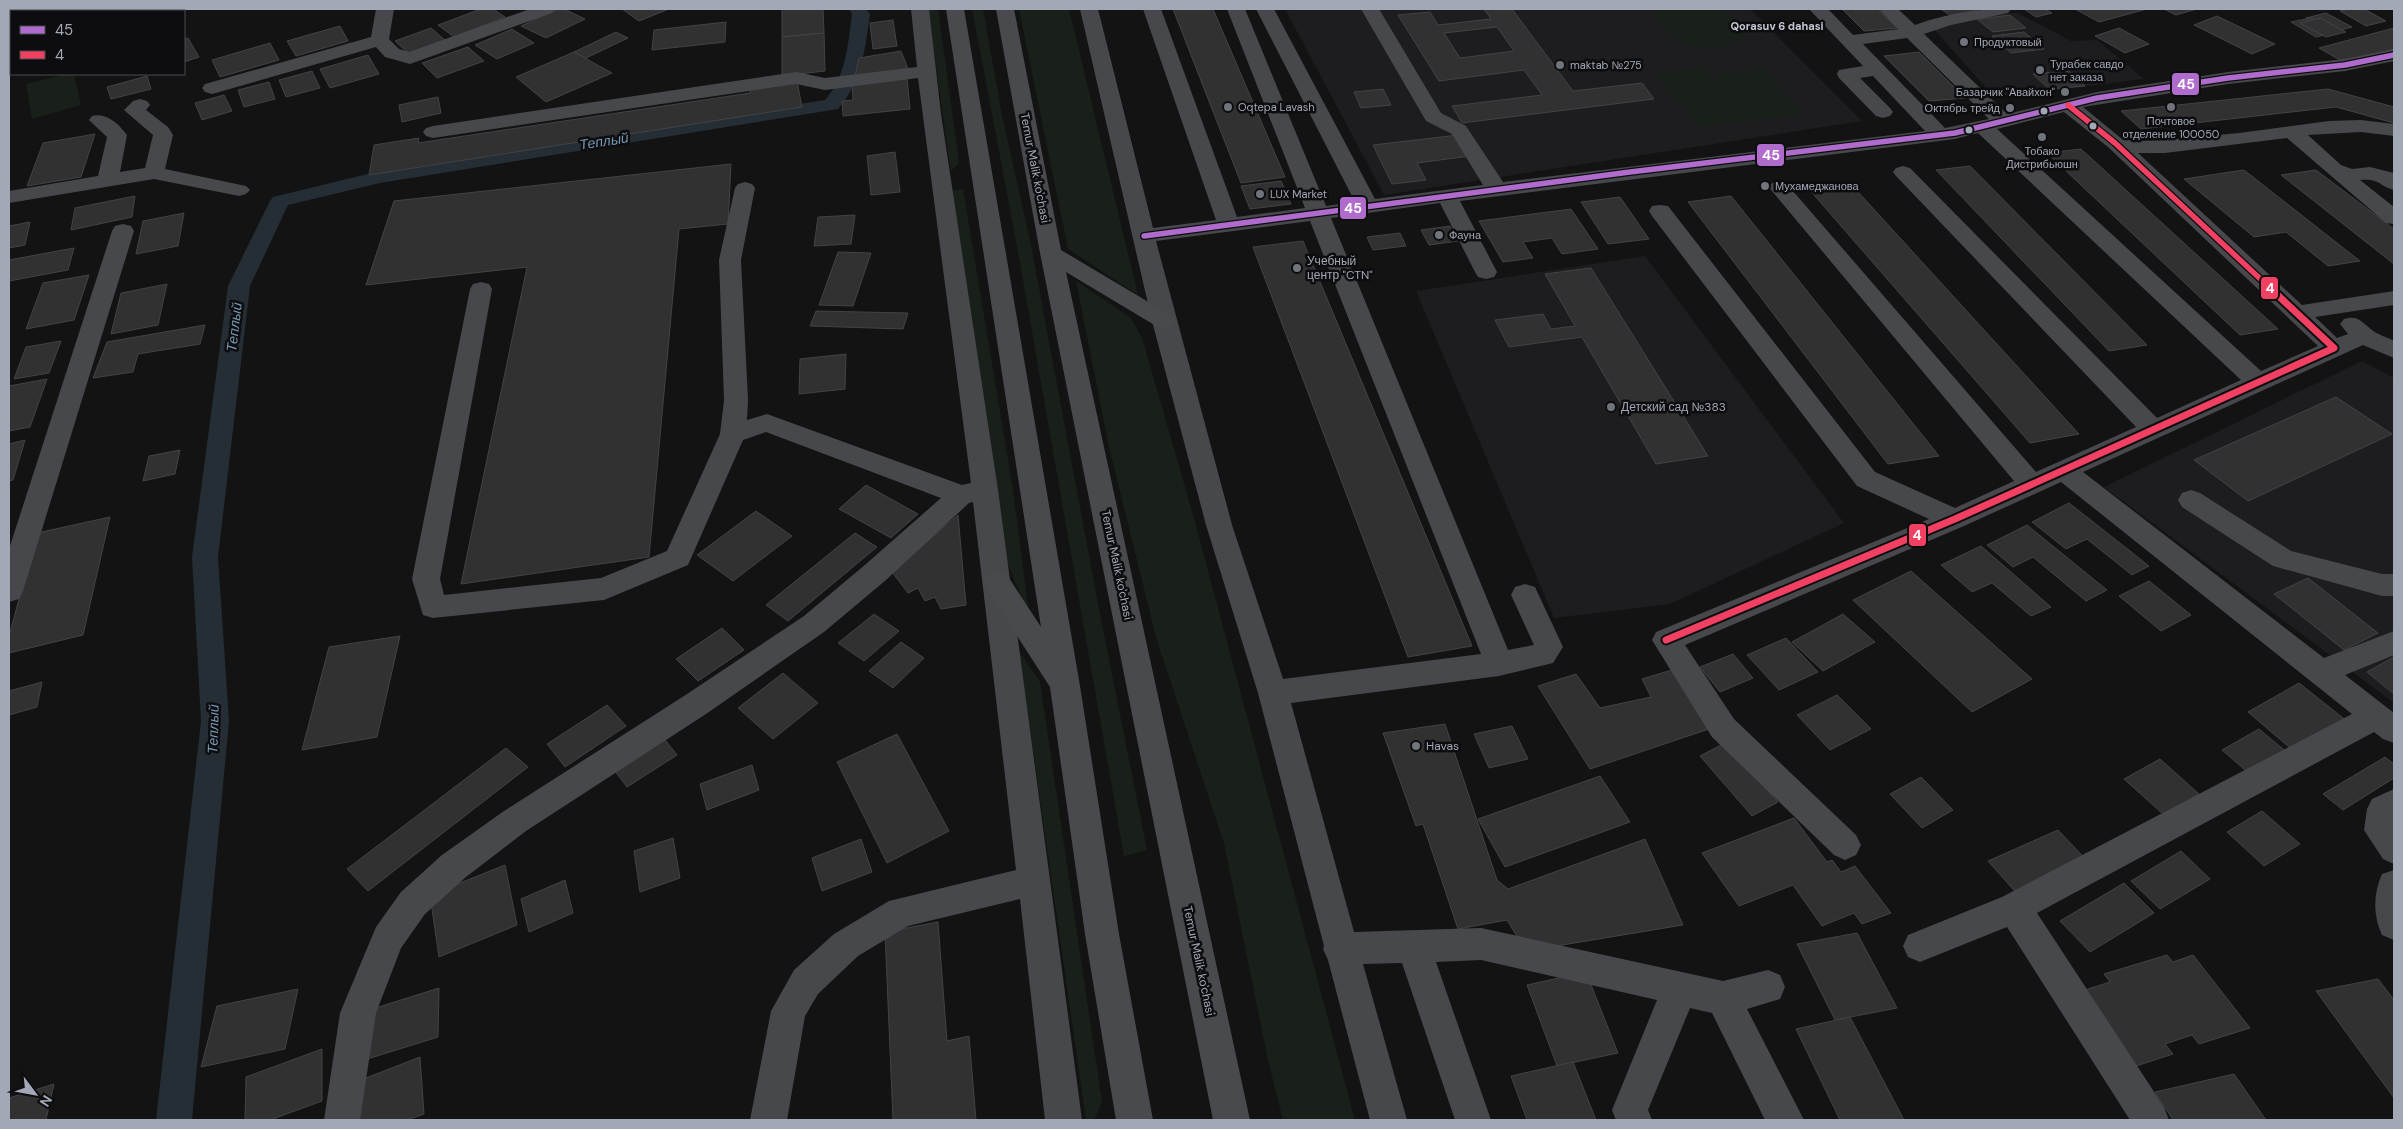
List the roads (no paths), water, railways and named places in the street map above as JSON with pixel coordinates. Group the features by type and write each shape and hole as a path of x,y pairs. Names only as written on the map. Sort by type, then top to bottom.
{"highway":[{"path":"955,9 1065,686 1129,1113"},
{"name":"Temur Malik ko'chasi","path":"1004,9 1051,253 1232,1120"},
{"path":"1051,253 1164,321"},
{"path":"997,583 1065,686"}],"street":[{"path":"380,40 385,9"},
{"path":"380,40 392,53 410,58 546,9"},
{"path":"920,9 973,492 997,583 1064,1120"},
{"path":"1089,9 1164,321 1219,525 1273,693 1340,949 1388,1120"},
{"path":"1152,9 1228,225"},
{"path":"1236,9 1499,664"},
{"path":"1265,9 1369,208"},
{"path":"1370,9 1433,117 1459,130 1497,190"},
{"path":"1818,9 1939,134"},
{"path":"1888,9 1912,32 1993,124 2258,382"},
{"path":"1848,41 1912,32 1947,20 2002,9"},
{"path":"212,88 380,40"},
{"path":"1144,236 1939,134 1993,124 2068,105 2228,78 2345,65 2394,55"},
{"path":"1877,70 1846,74 1883,112"},
{"path":"433,132 796,78 825,84 926,71"},
{"path":"140,105 134,110 163,135 154,173"},
{"path":"2068,105 2116,143 2334,348"},
{"path":"99,120 117,135 118,139 108,180"},
{"path":"2116,143 2141,148 2155,148 2336,125 2376,126 2394,130"},
{"path":"2292,132 2394,218"},
{"path":"2334,169 2350,175 2370,173 2386,177 2394,184"},
{"path":"1903,172 2154,430"},
{"path":"9,197 154,173 239,190"},
{"path":"1780,187 2032,485"},
{"path":"481,289 426,579 433,607 604,589 678,558 733,434 736,400 730,260 745,188"},
{"path":"1447,197 1486,272"},
{"path":"1660,211 1866,478 1955,519"},
{"path":"9,591 123,231"},
{"path":"2296,313 2394,298"},
{"path":"2336,306 2364,336 2394,350"},
{"path":"1845,846 1723,728 1666,640 1955,519 2364,336"},
{"path":"733,434 767,423 973,492"},
{"path":"1920,946 2014,908 2385,723 2064,471"},
{"path":"342,1120 358,1013 388,938 413,903 454,866 515,821 695,705 814,624 973,492"},
{"path":"2191,500 2283,559 2382,585 2394,585"},
{"path":"1273,693 1499,664 1543,656 1549,647 1542,628 1525,595"},
{"path":"2320,672 2394,643"},
{"path":"2394,802 2383,809 2380,830 2394,849"},
{"path":"769,1120 789,1011 806,982 840,951 901,912 1033,881"},
{"path":"2394,886 2392,918 2394,924"},
{"path":"2014,908 2151,1120"},
{"path":"1340,949 1480,944 1723,998 1768,987"},
{"path":"1414,947 1472,1120"},
{"path":"1634,1120 1630,1110 1680,988"},
{"path":"1723,998 1785,1120"}],"waterway":[{"name":"Теплый","path":"174,1120 215,721 205,557 239,286 280,201 380,177 831,105 839,96 850,75 861,14 858,9"}],"place":[{"name":"Продуктовый","path":"1964,42"},
{"name":"maktab №275","path":"1560,65"},
{"name":"Турабек савдо нет заказа","path":"2040,70"},
{"name":"Базарчик \"Авайхон\"","path":"2065,92"},
{"name":"Oqtepa Lavash","path":"1228,107"},
{"name":"Почтовое отделение 100050","path":"2171,107"},
{"name":"Октябрь трейд","path":"2010,108"},
{"name":"Тобако Дистрибьюшн","path":"2042,137"},
{"name":"Мухамеджанова","path":"1765,186"},
{"name":"LUX Market","path":"1260,194"},
{"name":"Фауна","path":"1439,235"},
{"name":"Учебный центр \"CTN\"","path":"1297,268"},
{"name":"Детский сад №383","path":"1611,407"},
{"name":"Havas","path":"1416,746"}],"district":[{"name":"Qorasuv 6 dahasi","path":"1777,26"}]}
